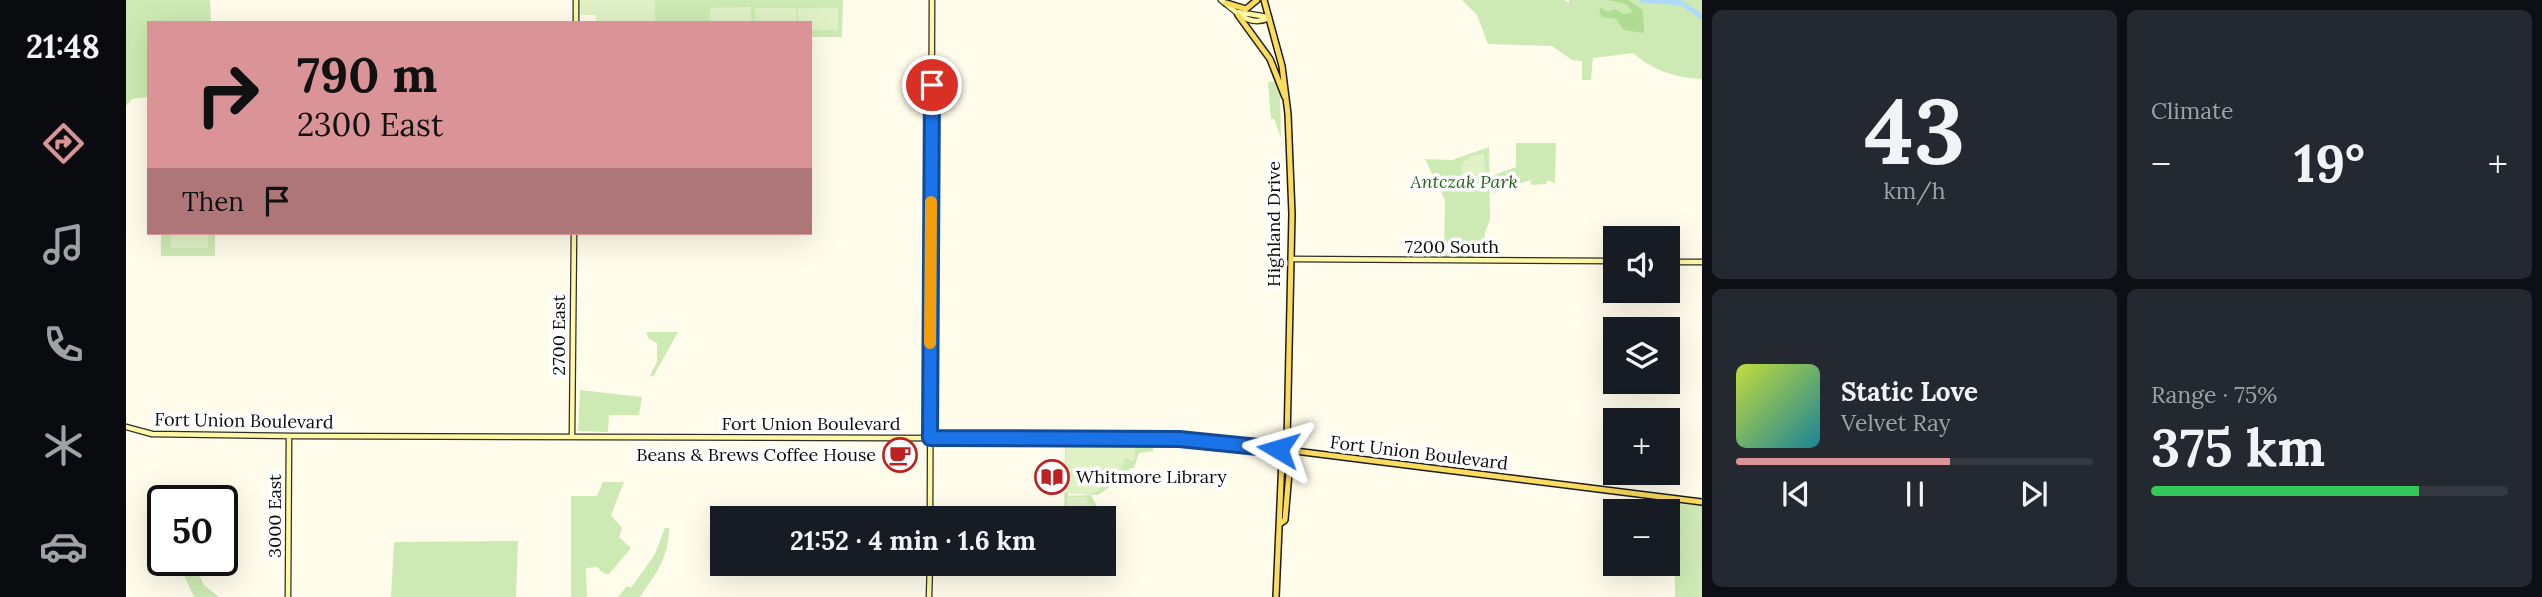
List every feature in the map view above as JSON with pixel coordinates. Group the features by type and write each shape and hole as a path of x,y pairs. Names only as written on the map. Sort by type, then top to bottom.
{"main road":[{"path":"576,0 576,21"},
{"path":"930,506 932,0"},
{"path":"1224,2 1246,9 1257,0"},
{"name":"Highland Drive","path":"1264,0 1287,99 1292,214 1287,450 1282,459 1276,597"},
{"path":"1224,2 1238,13 1272,62 1287,99"},
{"path":"1238,13 1269,18"},
{"name":"2700 East","path":"572,438 574,235"},
{"name":"7200 South","path":"1289,259 1603,261"},
{"path":"1680,261 1702,262"},
{"name":"Fort Union Boulevard","path":"126,427 152,434 289,436 1179,439 1702,502"},
{"name":"3000 East","path":"288,597 289,436"},
{"path":"929,597 930,576"}],"green space":[{"path":"126,0 210,0 211,21 147,21 147,97 132,99 126,106"},
{"path":"579,0 655,0 655,21 596,21 596,15 578,15"},
{"path":"655,0 843,0 842,37 812,37 812,21 655,21"},
{"path":"1462,0 1564,0 1569,3 1569,0 1702,0 1702,79 1664,72 1633,53 1593,58 1591,80 1582,80 1582,61 1572,60 1552,46 1488,44 1477,15"},
{"path":"1608,0 1628,0 1643,10 1644,33 1624,30 1616,19 1602,17 1599,11 1601,8 1608,12 1615,9 1624,14 1633,12 1626,4"},
{"path":"751,7 751,21 710,21 710,8"},
{"path":"755,8 796,8 796,21 755,21"},
{"path":"798,8 838,8 838,30 812,30 812,21 798,21"},
{"path":"1268,63 1280,93 1281,138 1274,119 1271,119 1268,82 1274,82"},
{"path":"1516,143 1556,143 1555,183 1547,180 1546,184 1531,185 1530,181 1542,176 1493,193 1494,175 1516,167"},
{"name":"Antczak Park","path":"1489,147 1490,220 1485,232 1483,258 1444,258 1445,200 1425,159 1452,160"},
{"path":"1484,154 1486,180 1463,184 1461,165 1471,156"},
{"path":"161,235 215,235 215,256 161,256"},
{"path":"171,235 208,235 208,248 171,248"},
{"path":"646,332 678,332 653,377 650,375 657,362 657,343 649,339"},
{"path":"580,390 642,397 639,415 609,415 608,432 578,431"},
{"path":"1065,445 1153,446 1153,451 1139,453 1134,468 1129,468 1131,472 1098,495 1068,493 1068,496 1091,495 1097,506 1064,506"},
{"path":"1066,445 1135,446 1134,461 1125,458 1120,471 1104,480 1102,486 1094,492 1065,493"},
{"path":"603,482 624,482 611,515 622,528 619,537 631,548 609,574 597,567 586,568 587,597 571,597 571,496 597,496"},
{"path":"1067,497 1086,497 1090,506 1067,506"},
{"path":"1680,504 1702,506 1702,597 1675,597 1675,576 1680,576"},
{"path":"665,528 669,528 667,548 646,589 640,597 618,597 627,586 631,588 655,554"},
{"path":"518,541 516,597 391,597 394,542"},
{"path":"184,576 200,576 204,585 219,597 194,597"}],"waterway":[{"path":"1642,0 1682,3 1702,17"}],"slow traffic":[{"path":"930,343 931,202"}],"place":[{"name":"Beans & Brews Coffee House","path":"900,455"},
{"name":"Whitmore Library","path":"1052,477"}],"route":[{"path":"932,85 930,438 1179,439 1278,449"}]}
